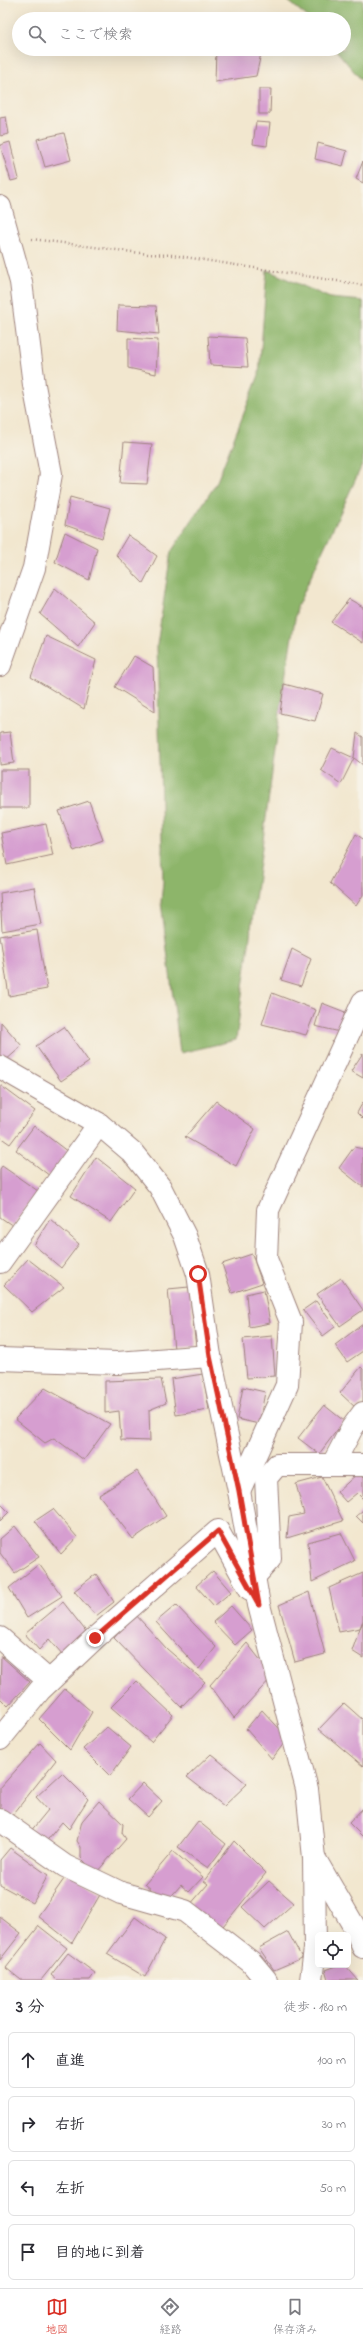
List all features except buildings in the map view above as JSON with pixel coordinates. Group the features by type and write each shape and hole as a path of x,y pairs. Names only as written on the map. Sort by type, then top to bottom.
{"street":[{"path":"0,207 21,282 34,385 51,474 34,568 0,665"},
{"path":"239,1491 287,1385 291,1322 266,1259 268,1210 311,1119 363,1002"},
{"path":"0,1067 99,1124 132,1152 160,1187 185,1236 198,1274 210,1356 239,1491 259,1605 307,1789 314,1858 315,1949 311,1980"},
{"path":"0,1262 99,1124"},
{"path":"0,1359 117,1363 210,1356"},
{"path":"334,1464 352,1428 363,1413"},
{"path":"254,1578 270,1559 266,1478 278,1465 363,1465"},
{"path":"0,1739 49,1681 95,1638 218,1531 259,1605"},
{"path":"0,1638 49,1681"},
{"path":"0,1820 65,1866 121,1893 185,1911 251,1962 266,1980"},
{"path":"314,1858 355,1928 363,1947"}],"path":[{"path":"7,233 35,239 148,254 172,255 363,285"}],"green space":[{"path":"287,0 363,0 363,82 341,56 351,56 351,12 302,12"},
{"path":"267,270 330,298 363,301 363,463 297,607 284,684 236,1040 180,1053 161,902 163,882 157,645 171,552 216,484 259,375"}],"route":[{"path":"95,1638 218,1531 259,1605 239,1491 210,1356 198,1274"}]}
